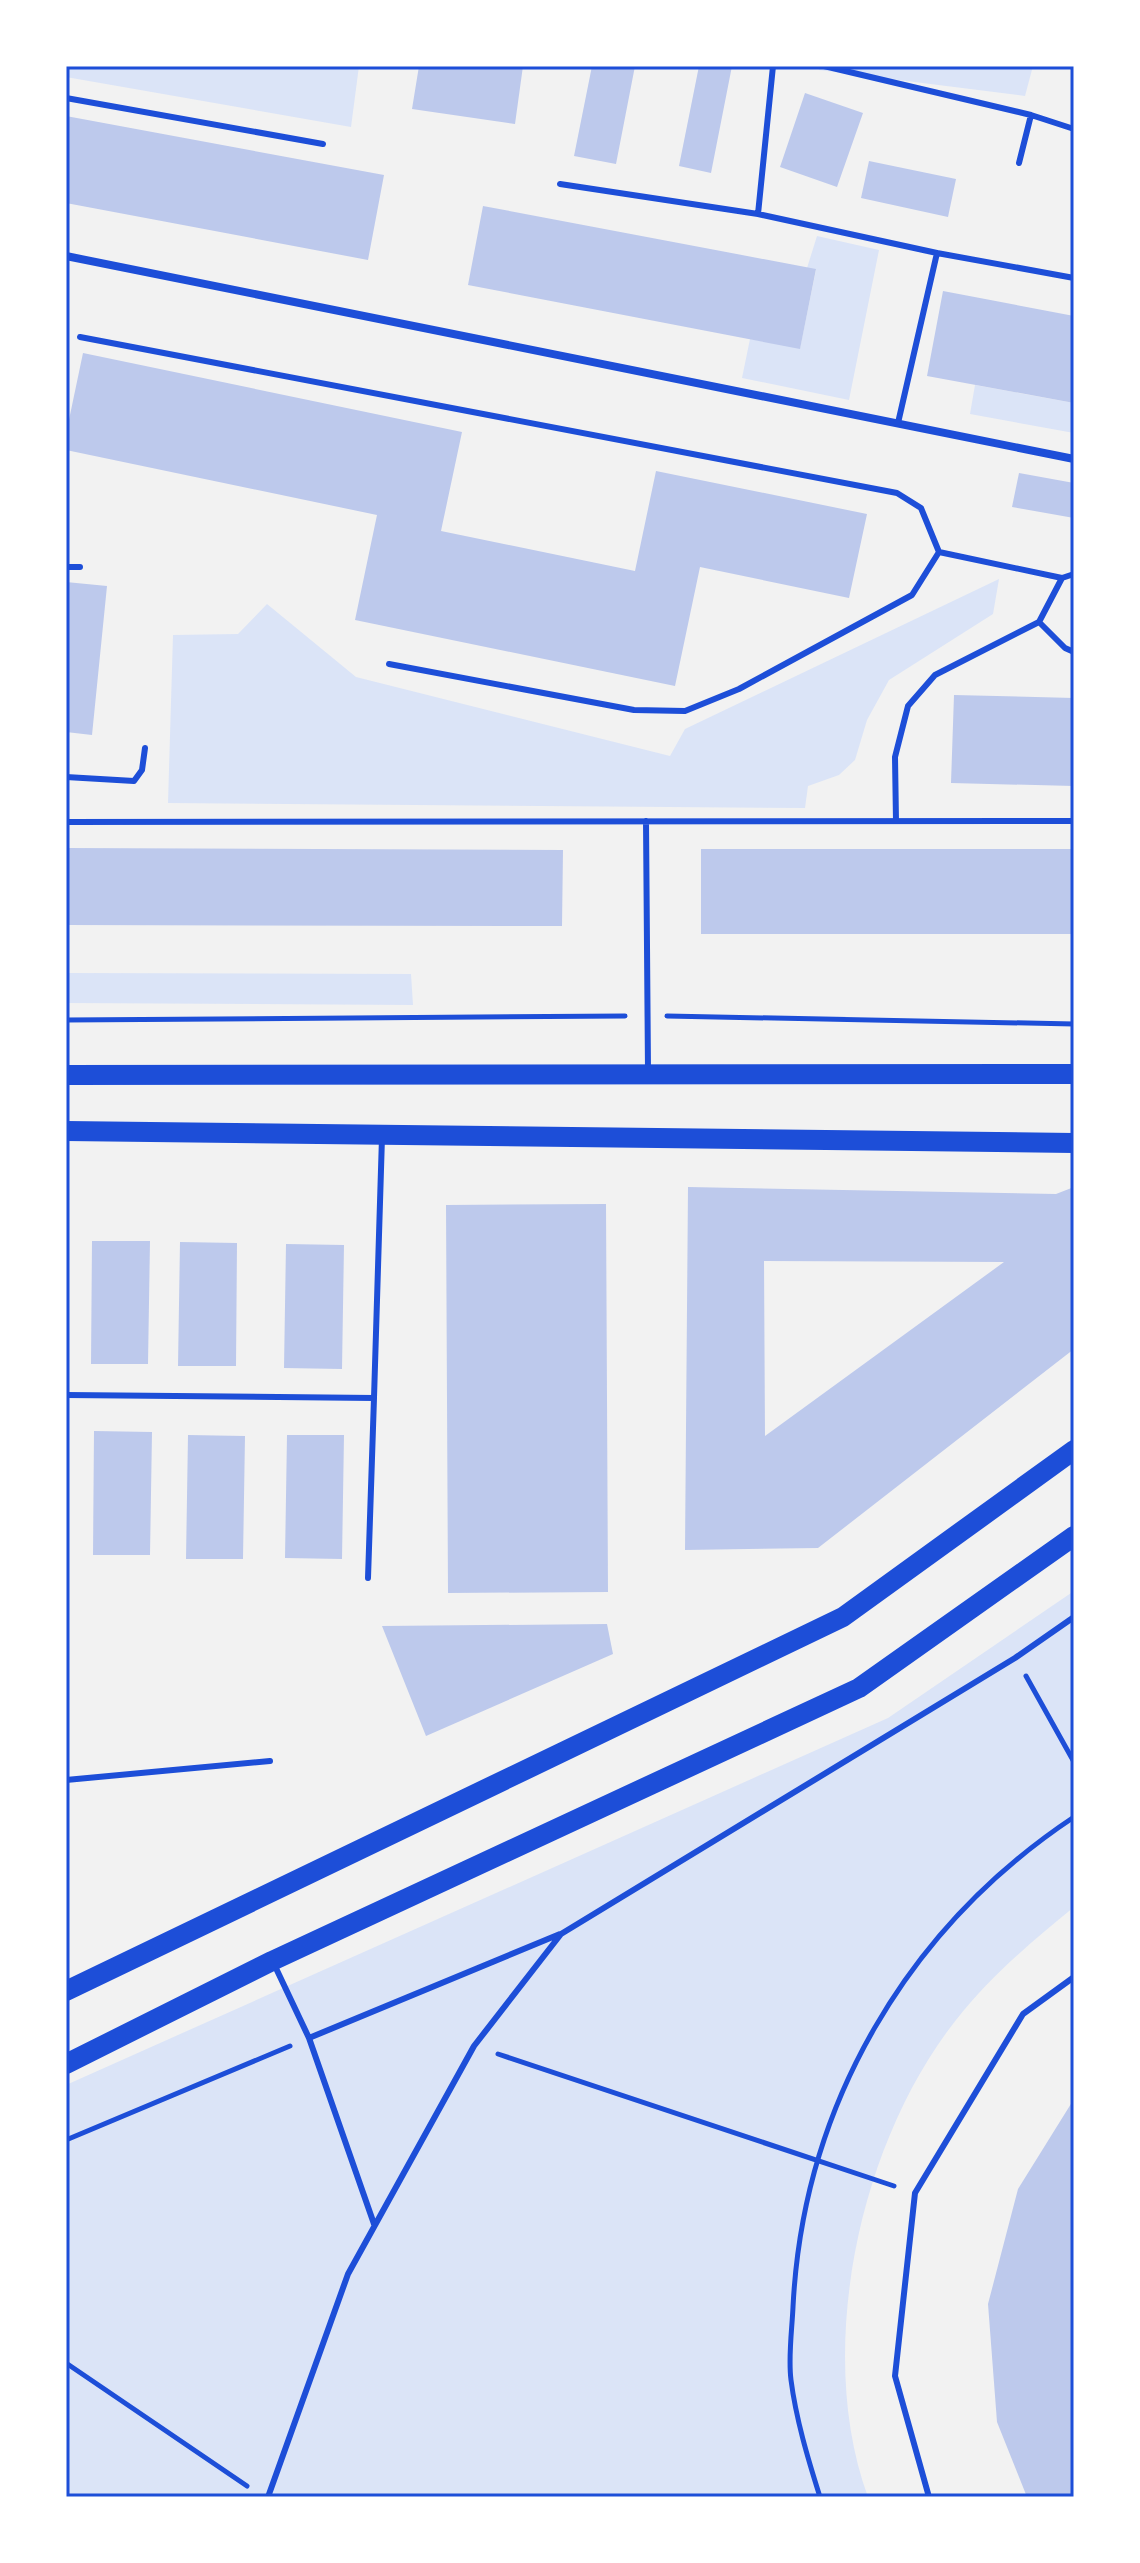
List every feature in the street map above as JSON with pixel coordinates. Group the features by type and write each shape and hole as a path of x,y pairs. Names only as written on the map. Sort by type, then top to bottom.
{"main road":[{"path":"66,1075 1074,1074"},
{"path":"66,1131 1074,1143"},
{"path":"66,1991 843,1617 1074,1450"},
{"path":"66,2064 272,1961 859,1688 1074,1536"}],"street":[{"path":"66,256 1074,459"}],"lane":[{"path":"758,214 773,66"},
{"path":"824,66 1031,115 1074,129"},
{"path":"66,98 323,144"},
{"path":"1019,163 1031,115"},
{"path":"560,184 758,214 937,253 1074,278"},
{"path":"898,423 937,253"},
{"path":"80,337 897,493 921,508 939,552"},
{"path":"939,552 1062,578 1074,574"},
{"path":"389,664 634,710 685,711 739,689 912,595 939,552"},
{"path":"66,567 80,567"},
{"path":"896,821 895,757 908,706 935,675 1039,622 1062,578"},
{"path":"1039,622 1065,648 1074,652"},
{"path":"66,777 134,781 142,770 145,748"},
{"path":"646,821 648,1075"},
{"path":"66,822 1074,821"},
{"path":"368,1578 382,1135"},
{"path":"66,1395 374,1398"},
{"path":"309,2038 561,1934 1015,1658 1074,1617"},
{"path":"66,1780 270,1761"},
{"path":"268,2497 348,2274 374,2224 474,2046 561,1934"},
{"path":"272,1961 309,2038 374,2224"},
{"path":"929,2497 895,2376 915,2193 1023,2014 1074,1977"}],"path":[{"path":"66,1020 648,1015 1074,1024"},
{"path":"1015,1658 1074,1762"},
{"path":"820,2497 790,2377 796,2258 818,2161 859,2051 907,1974 976,1895 1033,1844 1074,1817"},
{"path":"66,2140 309,2038"},
{"path":"474,2046 915,2193"},
{"path":"66,2363 250,2488"}],"shaded area":[{"path":"66,66 359,66 351,127 66,77"},
{"path":"818,66 1033,66 1025,96 819,70"},
{"path":"817,236 879,250 849,400 742,378 750,339 800,348 816,270 807,268"},
{"path":"975,385 1074,403 1074,433 970,414"},
{"path":"999,579 993,614 889,680 867,720 855,760 839,775 808,786 805,808 168,803 173,635 238,634 267,604 356,677 670,756 685,729"},
{"path":"66,973 411,974 413,1005 66,1003"},
{"path":"1074,1591 1074,1907 1012,1960 956,2020 922,2069 894,2125 872,2185 856,2249 847,2313 845,2377 852,2439 868,2497 66,2497 66,2085 888,1718"}],"building":[{"path":"419,66 523,66 515,124 412,109"},
{"path":"592,66 635,66 616,164 574,156"},
{"path":"699,66 732,66 711,173 679,166"},
{"path":"805,93 863,113 837,187 780,167"},
{"path":"66,116 384,175 368,260 66,203"},
{"path":"869,161 956,179 948,217 861,198"},
{"path":"483,206 816,269 800,349 468,285"},
{"path":"943,291 1074,316 1074,403 927,376"},
{"path":"83,353 462,432 441,531 635,571 656,471 867,514 849,598 700,567 675,686 355,620 377,515 66,450 66,434"},
{"path":"1019,473 1074,483 1074,518 1012,507"},
{"path":"66,582 107,586 92,735 66,732"},
{"path":"954,695 1074,698 1074,786 951,783"},
{"path":"66,848 563,850 562,926 66,925"},
{"path":"701,849 1074,849 1074,934 701,934"},
{"path":"688,1187 1056,1194 1074,1187 1074,1349 818,1548 685,1550","holes":["764,1261 1004,1262 765,1436"]},
{"path":"606,1204 608,1592 448,1593 446,1205"},
{"path":"92,1241 150,1241 148,1364 91,1364"},
{"path":"180,1242 237,1243 236,1366 178,1366"},
{"path":"286,1244 344,1245 342,1369 284,1368"},
{"path":"94,1431 152,1432 150,1555 93,1555"},
{"path":"188,1435 245,1436 243,1559 186,1559"},
{"path":"287,1435 344,1435 342,1559 285,1558"},
{"path":"607,1624 613,1654 426,1736 382,1626"},
{"path":"1074,2099 1074,2497 1027,2497 997,2422 988,2304 1018,2189"}]}
